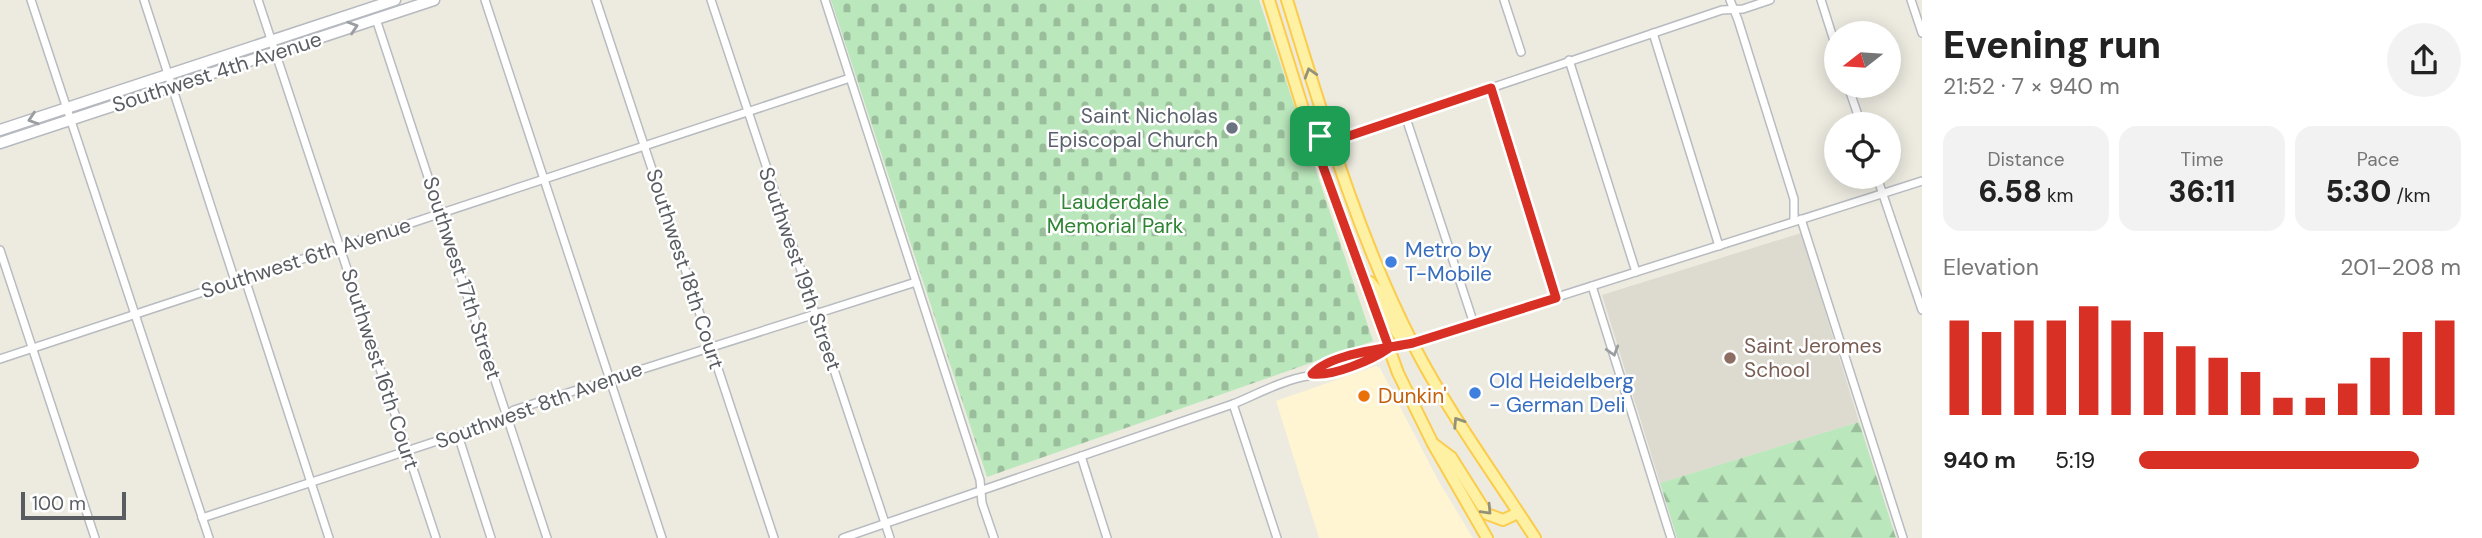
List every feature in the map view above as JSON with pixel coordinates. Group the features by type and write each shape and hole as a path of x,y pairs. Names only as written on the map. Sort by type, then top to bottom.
{"main road":[{"name":"Southwest 4th Avenue","path":"0,130 271,41 365,4 395,0"},
{"name":"Southwest 4th Avenue","path":"0,143 434,0"},
{"path":"1269,0 1309,128 1410,400 1487,538"},
{"path":"1287,0 1331,142 1368,241 1413,343 1443,397 1535,538"},
{"path":"376,19 379,2"},
{"name":"Southwest 17th Street","path":"365,4 376,19"},
{"path":"1309,128 1331,142"},
{"path":"1365,276 1377,289 1397,333 1401,338 1413,343"},
{"path":"1433,444 1451,457 1487,514 1503,520 1518,513"}],"street":[{"path":"31,0 209,538"},
{"path":"144,0 236,281"},
{"name":"Southwest 16th Court","path":"258,0 436,538"},
{"path":"485,0 662,538"},
{"name":"Southwest 18th Court","path":"596,0 774,538"},
{"name":"Southwest 19th Street","path":"710,0 890,538"},
{"path":"825,0 980,481 982,503 994,538"},
{"path":"1504,0 1521,52"},
{"path":"1730,0 1798,220 1903,538"},
{"path":"1331,142 1722,10 1743,9 1770,0"},
{"path":"1821,0 1828,21"},
{"path":"1911,0 1922,33"},
{"name":"Southwest 17th Street","path":"376,19 547,538"},
{"path":"1653,33 1719,246"},
{"path":"1569,60 1636,272"},
{"name":"Southwest 6th Avenue","path":"0,359 850,78"},
{"path":"1491,88 1556,298"},
{"path":"1406,118 1474,324"},
{"path":"843,538 1233,404 1312,374 1321,376 1377,356 1389,348 1474,324 1922,181"},
{"path":"1882,189 1922,310"},
{"path":"0,250 95,538"},
{"path":"246,279 329,538"},
{"name":"Southwest 8th Avenue","path":"202,518 458,435 498,421 514,410 609,378 916,282"},
{"path":"1592,286 1671,538"},
{"path":"1233,404 1277,538"},
{"path":"458,435 491,538"},
{"path":"1081,456 1107,538"}],"shaded area":[{"name":"Saint Jeromes School","path":"1801,233 1859,422 1660,483 1602,295"},
{"path":"1376,366 1380,368 1438,480 1473,538 1319,538 1276,401"}],"green space":[{"name":"Lauderdale Memorial Park","path":"831,0 1259,0 1373,341 987,477"},
{"path":"1859,422 1896,538 1677,538 1660,483"}],"place":[{"name":"Saint Nicholas Episcopal Church","path":"1232,128"},
{"name":"Metro by T-Mobile","path":"1391,262"},
{"name":"Saint Jeromes School","path":"1730,358"},
{"name":"Old Heidelberg - German Deli","path":"1475,393"},
{"name":"Dunkin'","path":"1364,396"}],"route":[{"path":"1320,136 1309,128 1389,348 1377,356 1321,376 1312,374 1319,367 1375,348 1389,348 1413,343 1556,298 1491,88 1331,142 1320,136"}]}
